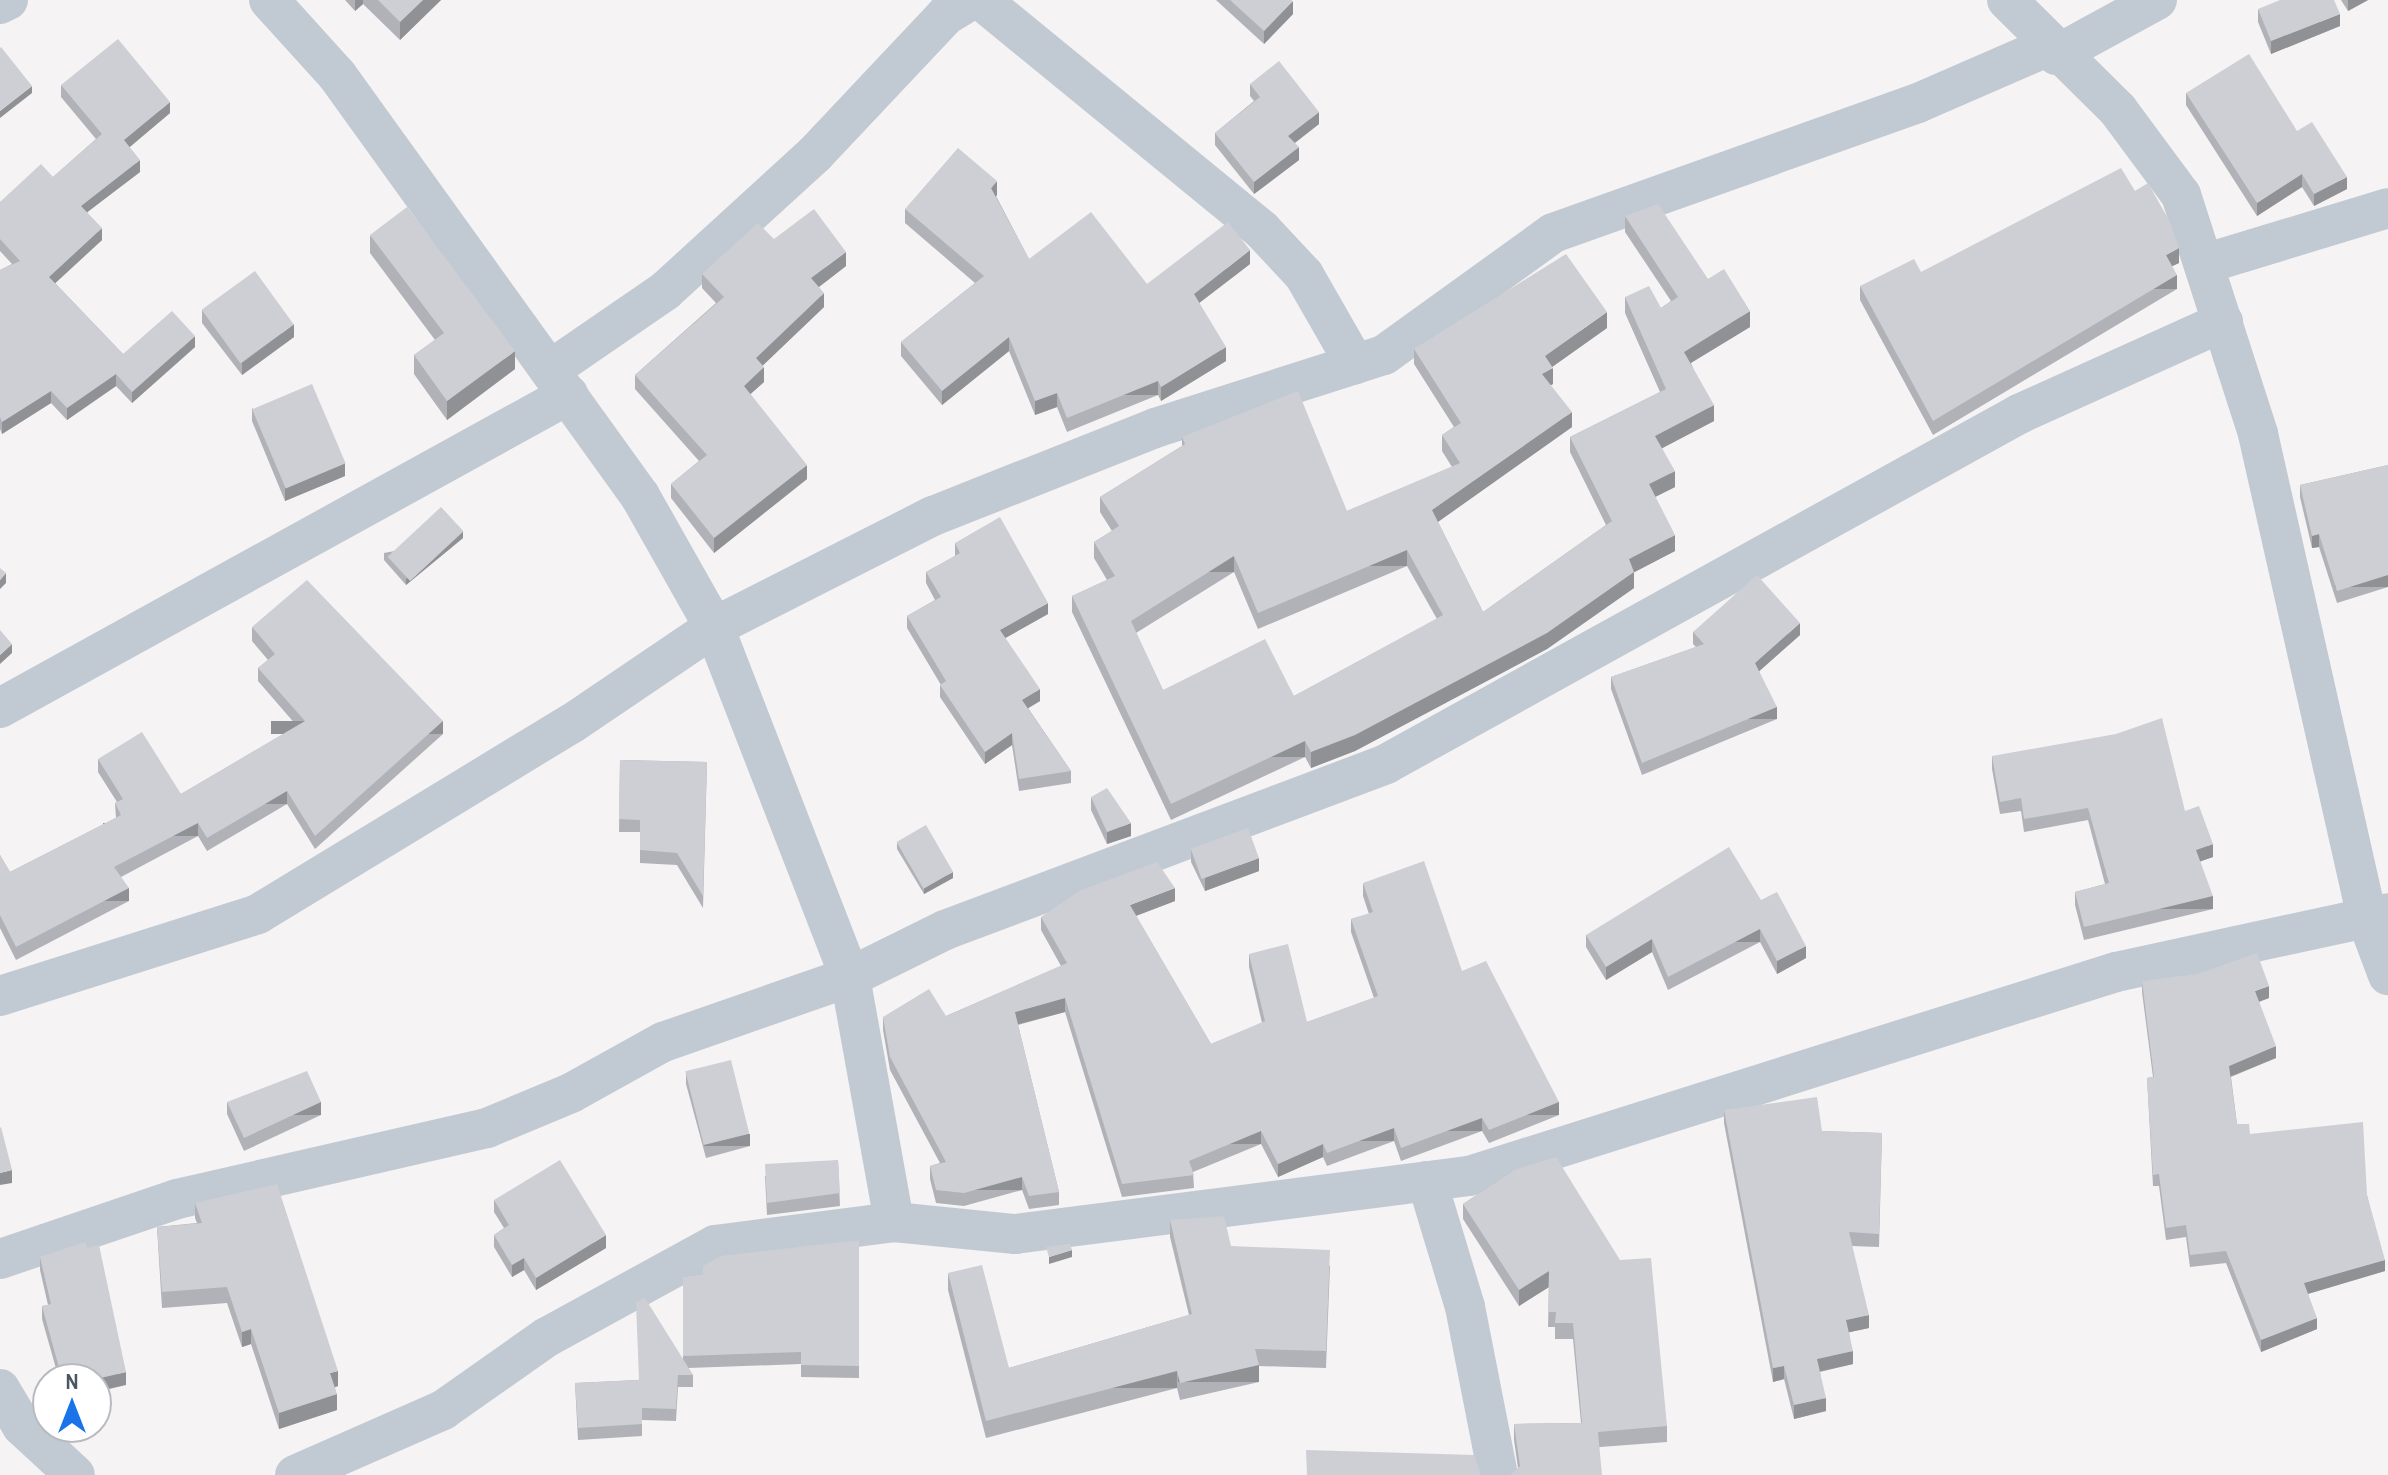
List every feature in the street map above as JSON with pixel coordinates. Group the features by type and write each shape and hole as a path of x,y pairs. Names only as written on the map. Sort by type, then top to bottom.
{"street":[{"path":"0,4 8,0"},
{"path":"269,0 337,75 640,496 714,627 850,977 894,1222"},
{"path":"2007,0 2155,152 2181,195 2223,322 2292,575 2378,918 2388,975"},
{"path":"0,996 258,914 571,724 714,627 933,516 1155,428 1384,355 1553,233 1918,103 2053,50 2157,0"},
{"path":"0,708 559,383 815,154 955,4 1261,229 1304,275 1355,364"},
{"path":"2204,264 2388,208"},
{"path":"0,1259 177,1199 487,1128 571,1093 663,1042 850,977 945,930 1386,764 2019,414 2223,322"},
{"path":"295,1475 443,1410 547,1337 715,1245 894,1222 1015,1234 1469,1176 2116,972 2378,918"},
{"path":"1427,1181 1465,1307 1498,1475"},
{"path":"0,1389 22,1426 75,1475"}],"building":[{"path":"378,0 423,0 400,22"},
{"path":"1230,0 1291,0 1293,1 1264,31"},
{"path":"2280,0 2334,0 2340,14 2271,41 2258,9"},
{"path":"118,39 170,102 124,140 140,160 81,206 102,228 49,277 123,354 172,311 195,336 132,392 116,374 67,408 51,391 2,422 0,270 20,261 0,239 0,202 41,164 53,177 102,134 61,85"},
{"path":"0,48 32,86 0,111"},
{"path":"2249,54 2297,131 2312,122 2347,177 2314,194 2302,174 2257,203 2186,93"},
{"path":"1279,61 1319,112 1288,136 1299,147 1254,182 1215,133 1260,97 1250,84"},
{"path":"958,148 997,181 991,188 1029,259 1091,212 1147,284 1228,222 1250,250 1194,294 1226,347 1161,387 1158,381 1067,418 1057,393 1035,401 1009,337 942,391 901,342 984,276 905,209"},
{"path":"2121,168 2135,191 2148,183 2170,222 2179,248 2166,255 2177,275 1933,421 1860,286 1914,259 1921,272"},
{"path":"1658,204 1708,279 1724,269 1750,311 1684,352 1714,405 1655,436 1675,471 1649,484 1675,535 1629,559 1634,572 1547,633 1355,735 1311,752 1305,741 1171,804 1072,596 1115,576 1094,542 1119,526 1100,497 1185,444 1182,437 1298,391 1347,511 1460,463 1442,435 1461,423 1414,349 1566,254 1607,312 1545,356 1553,368 1542,374 1572,412 1432,510 1483,612 1612,521 1570,437 1666,389 1625,297 1649,286 1661,308 1678,297 1625,216","holes":["1407,550 1443,615 1294,696 1265,639 1163,690 1131,621 1234,556 1258,613"]},
{"path":"407,207 515,351 447,401 414,355 444,333 370,235"},
{"path":"814,209 846,252 811,278 824,293 756,358 764,367 744,386 807,465 714,538 671,484 707,455 635,375 724,297 702,274 758,223 774,239"},
{"path":"255,271 294,324 240,363 202,310"},
{"path":"312,384 346,463 286,489 252,409"},
{"path":"2388,465 2388,575 2337,591 2319,534 2312,536 2300,485"},
{"path":"441,507 464,531 410,581 388,557"},
{"path":"1000,517 1048,603 1000,630 1040,689 1022,700 1071,771 1019,779 1012,733 985,752 940,685 946,681 907,616 941,597 926,572 960,553 955,543"},
{"path":"1757,575 1800,623 1755,663 1777,707 1642,763 1611,677 1704,644 1693,632"},
{"path":"307,580 443,721 315,836 287,791 207,838 198,823 114,867 129,888 16,947 0,915 0,855 10,872 121,815 115,803 123,799 98,759 142,732 181,794 305,721 258,668 275,654 252,627"},
{"path":"0,630 12,644 0,655"},
{"path":"2162,718 2185,811 2199,806 2213,844 2196,850 2213,896 2084,927 2075,892 2109,883 2088,808 2024,819 2021,798 2000,802 1992,756 2116,734"},
{"path":"620,760 707,762 703,896 677,853 640,850 640,820 619,819"},
{"path":"1107,788 1131,823 1107,832 1091,797"},
{"path":"926,825 953,872 924,889 897,842"},
{"path":"1248,828 1259,858 1202,879 1191,849"},
{"path":"1729,847 1761,900 1777,892 1806,946 1777,961 1760,929 1668,977 1652,939 1606,967 1586,935"},
{"path":"1424,861 1462,971 1486,961 1559,1102 1489,1130 1482,1118 1401,1148 1394,1128 1327,1153 1323,1144 1278,1164 1261,1131 1189,1161 1194,1175 1122,1184 1065,998 1015,1012 1059,1192 1029,1196 1022,1177 964,1193 936,1190 930,1166 946,1162 890,1057 883,1017 929,989 946,1016 1067,963 1041,917 1079,891 1157,862 1175,888 1130,905 1211,1044 1265,1021 1249,954 1288,944 1307,1022 1378,996 1351,919 1373,912 1363,883"},
{"path":"2257,953 2269,986 2255,991 2276,1046 2229,1066 2237,1124 2249,1124 2250,1134 2363,1122 2367,1195 2385,1260 2304,1283 2317,1318 2261,1340 2226,1251 2190,1255 2186,1225 2166,1228 2159,1174 2153,1175 2147,1078 2154,1077 2142,981 2197,974"},
{"path":"731,1060 749,1134 704,1145 685,1071"},
{"path":"307,1071 321,1102 244,1138 227,1102"},
{"path":"1817,1097 1822,1131 1882,1133 1879,1234 1849,1232 1869,1315 1846,1320 1853,1351 1817,1359 1826,1398 1794,1405 1784,1366 1773,1368 1724,1110"},
{"path":"0,1128 12,1170 0,1173"},
{"path":"1556,1157 1620,1260 1651,1258 1667,1426 1598,1432 1602,1475 1510,1475 1520,1466 1514,1424 1582,1423 1573,1323 1555,1323 1556,1312 1548,1312 1549,1271 1519,1290 1463,1204 1514,1170"},
{"path":"560,1160 606,1235 536,1278 524,1258 512,1265 494,1235 509,1225 494,1200"},
{"path":"838,1160 840,1193 767,1203 765,1164"},
{"path":"277,1184 338,1371 330,1373 337,1394 279,1413 251,1329 242,1332 227,1287 162,1292 157,1227 202,1223 195,1203"},
{"path":"1224,1216 1231,1246 1330,1250 1326,1351 1255,1349 1259,1365 1180,1383 1177,1371 986,1421 948,1273 982,1265 1009,1368 1192,1314 1170,1220"},
{"path":"859,1240 859,1366 801,1365 801,1352 683,1356 683,1277 703,1274 703,1266 721,1256"},
{"path":"85,1242 87,1248 99,1245 126,1372 112,1375 112,1363 58,1363 42,1306 51,1304 40,1257"},
{"path":"1070,1244 1072,1250 1049,1257 1046,1247"},
{"path":"645,1298 693,1375 678,1375 676,1409 642,1408 642,1424 578,1428 575,1383 639,1380 636,1302"},
{"path":"1306,1450 1474,1455 1481,1475 1307,1475"}]}
